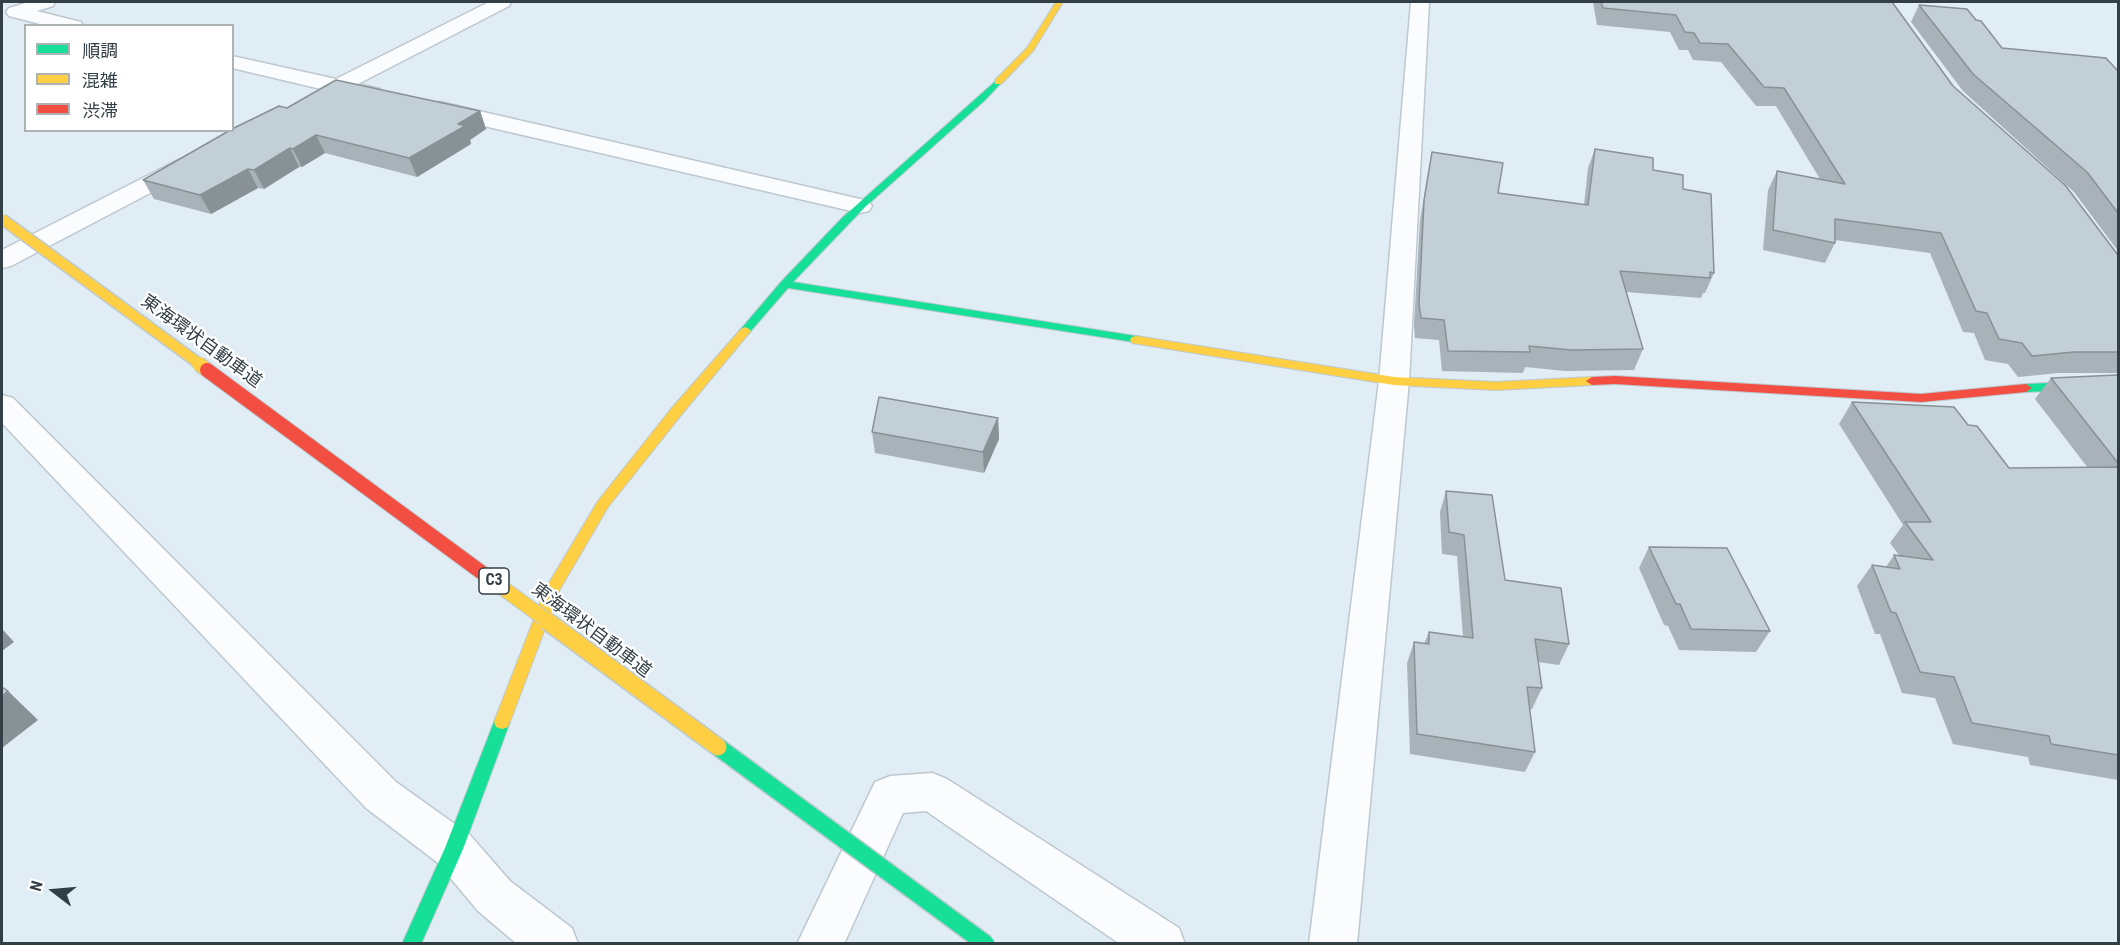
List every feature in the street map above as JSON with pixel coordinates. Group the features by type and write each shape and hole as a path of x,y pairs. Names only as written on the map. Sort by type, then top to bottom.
{"main road":[{"path":"411,944 454,849 553,588 603,504 676,412 785,284 860,206 969,111 1030,49 1059,2"},
{"name":"東海環状自動車道","path":"2,219 986,944"},
{"path":"785,284 1394,381 1496,386 1615,380 1921,398 2059,385 2118,384"}],"street":[{"path":"46,2 16,12 66,24"},
{"path":"307,102 502,2"},
{"path":"1333,944 1394,381 1420,2"},
{"path":"234,62 397,99"},
{"path":"420,105 860,206"},
{"path":"2,260 202,157"},
{"path":"2,405 381,795 454,849 494,896 555,944"},
{"path":"820,944 890,795 932,792 1162,944"}],"building":[{"path":"1601,2 1892,2 1953,86 2065,185 2118,255 2118,352 2074,352 2032,356 2022,343 1999,339 1987,313 1976,311 1941,233 1835,219 1835,243 1773,230 1777,171 1845,184 1784,88 1764,87 1728,44 1700,43 1694,33 1685,32 1676,15 1603,8"},
{"path":"1919,5 1967,9 1976,20 1981,21 2002,48 2106,58 2118,70 2118,213 2087,172 1973,74"},
{"path":"336,80 480,111 458,124 465,126 409,158 316,135 254,170 248,169 200,195 143,180 227,132 234,132 234,128 279,106 287,108"},
{"path":"1595,149 1653,158 1653,170 1683,175 1683,189 1711,194 1714,273 1710,272 1710,278 1620,271 1643,349 1572,350 1529,346 1530,352 1448,351 1444,320 1421,318 1419,304 1424,201 1432,152 1503,163 1498,193 1588,205"},
{"path":"2118,375 2118,463 2051,378"},
{"path":"879,397 998,418 983,452 872,432"},
{"path":"1852,402 1954,407 1968,425 1977,426 2009,468 2118,467 2118,755 2051,744 2049,736 1972,723 1954,677 1920,672 1896,613 1891,612 1872,565 1900,569 1894,555 1933,560 1905,522 1931,522"},
{"path":"1446,491 1492,495 1505,580 1561,588 1569,644 1535,639 1542,688 1527,687 1535,752 1417,734 1414,642 1429,644 1429,632 1473,638 1464,535 1449,532"},
{"path":"1649,547 1727,548 1770,631 1691,629 1680,604 1676,604"},
{"path":"2,687 8,691 2,696"}],"traffic: fast":[{"path":"745,331 801,266 845,220 998,82"},
{"path":"785,284 1136,340"},
{"path":"2026,388 2118,384"},
{"path":"411,944 454,849 502,722"},
{"path":"718,747 986,944"}],"traffic: slow":[{"path":"998,82 1030,49 1059,2"},
{"path":"2,219 207,370"},
{"path":"502,722 553,588 603,504 676,412 745,331"},
{"path":"1136,340 1394,381 1496,386 1592,381"},
{"path":"481,572 718,747"}],"traffic: jam":[{"path":"207,370 481,572"},
{"path":"1592,381 1615,380 1921,398 2026,388"}]}
